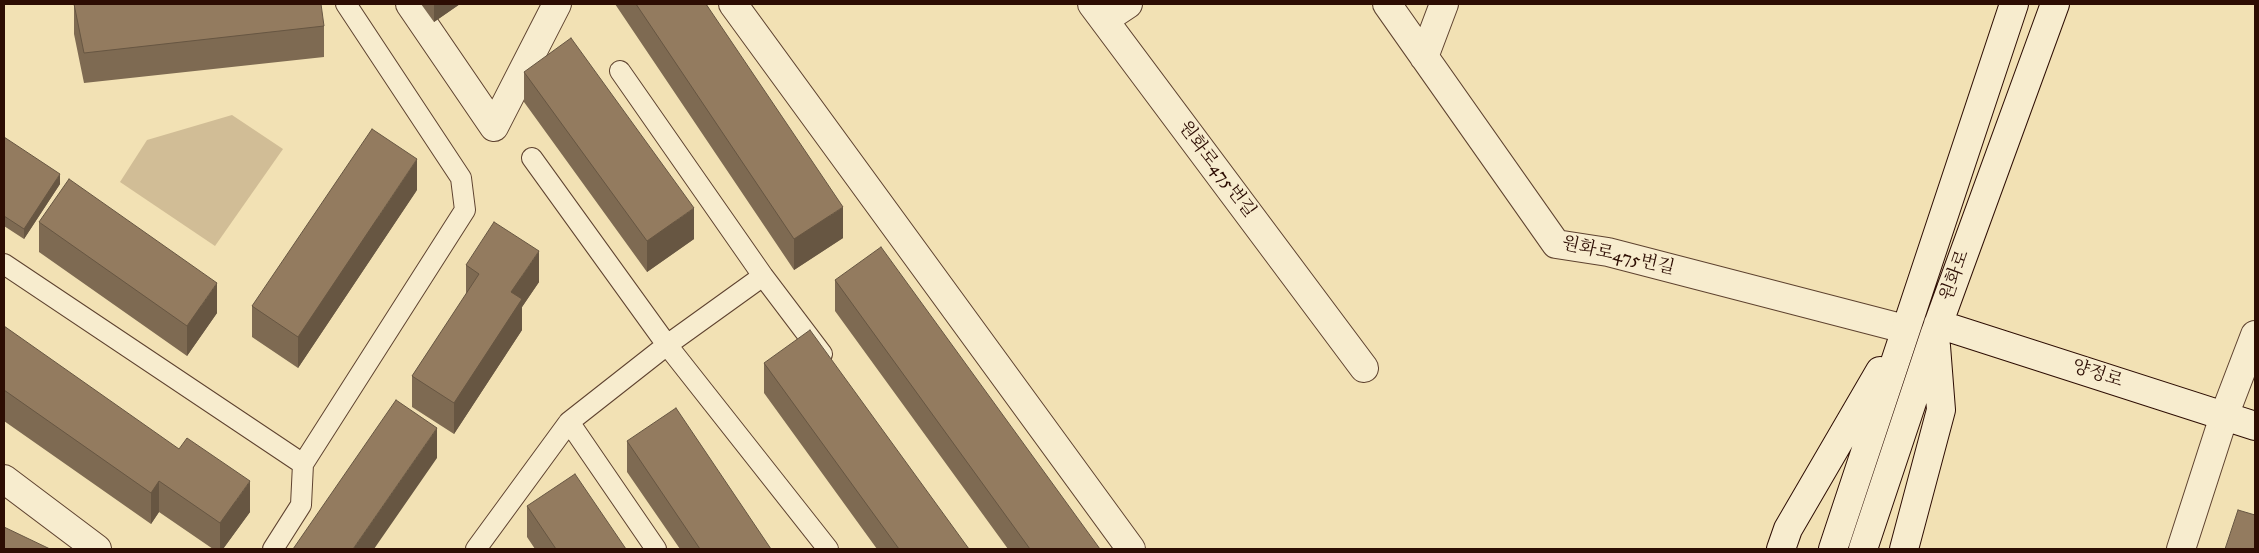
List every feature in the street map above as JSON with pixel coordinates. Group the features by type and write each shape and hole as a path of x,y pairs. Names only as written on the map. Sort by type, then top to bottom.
{"street":[{"path":"410,4 494,127 557,4"},
{"path":"733,4 1131,549"},
{"name":"원화로475번길","path":"1128,4 1098,12 1364,368"},
{"name":"원화로475번길","path":"1387,4 1556,244 1608,252 1906,330"},
{"path":"1424,57 1444,4"},
{"name":"원화로","path":"1833,549 2014,4"},
{"name":"원화로","path":"1863,549 1937,329 2055,4"},
{"path":"1904,549 1941,410 1937,329"},
{"name":"양정로","path":"1937,329 2255,426"},
{"path":"1781,549 1788,529 1906,330"},
{"path":"2181,549 2224,416 2255,336"},
{"path":"4,479 97,549"}],"lane":[{"path":"273,549 301,505 303,464 465,210 460,178 346,4"},
{"path":"620,71 763,276 833,370"},
{"path":"532,158 667,346 828,549"},
{"path":"4,264 303,464"},
{"path":"480,547 569,422 667,346 763,276"},
{"path":"569,422 656,549"}],"shaded area":[{"path":"232,115 283,149 215,246 120,182 147,140"}],"building":[{"path":"74,4 321,4 324,26 84,53"},
{"path":"636,4 706,4 843,207 794,239"},
{"path":"571,38 694,208 647,241 524,72"},
{"path":"372,129 417,159 298,337 252,306"},
{"path":"4,137 60,174 24,229 4,216"},
{"path":"69,179 217,283 187,326 39,222"},
{"path":"494,222 539,251 511,292 522,299 454,403 412,376 479,274 466,265"},
{"path":"881,247 1100,549 1030,549 835,280"},
{"path":"4,326 179,449 187,438 250,481 220,523 159,481 151,493 4,390"},
{"path":"810,330 969,549 899,549 764,363"},
{"path":"396,400 437,428 353,549 293,549"},
{"path":"676,408 771,549 700,549 627,441"},
{"path":"575,474 626,549 556,549 527,506"},
{"path":"2238,510 2255,515 2255,549 2225,549"},
{"path":"4,527 50,549 4,549"}]}
